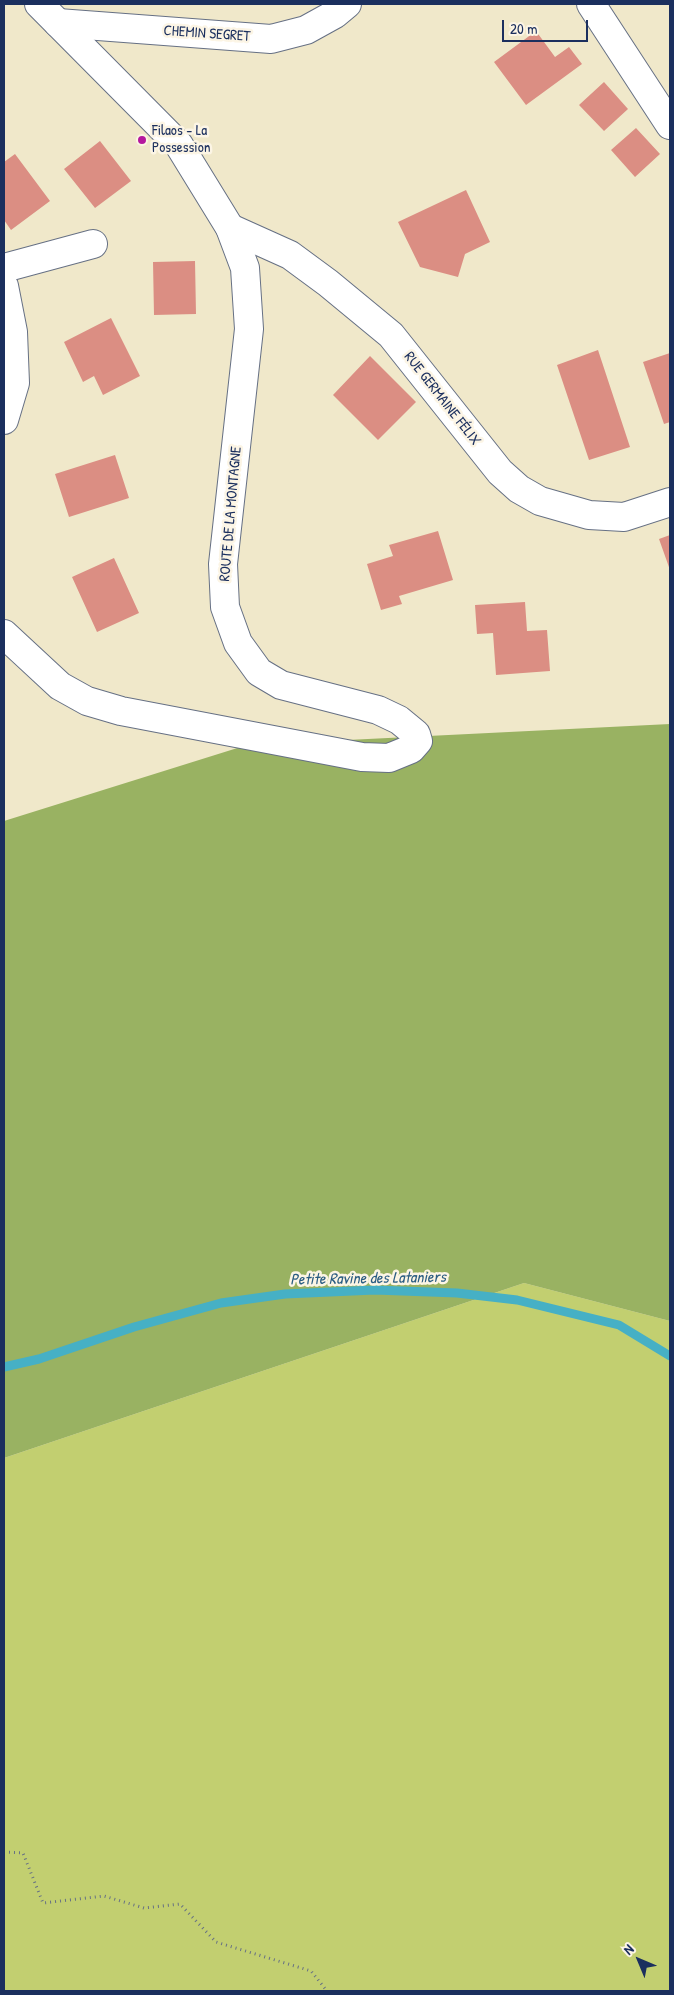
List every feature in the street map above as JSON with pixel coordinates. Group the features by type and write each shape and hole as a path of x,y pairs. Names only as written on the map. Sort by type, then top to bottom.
{"main road":[{"name":"ROUTE DE LA MONTAGNE","path":"4,634 60,686 87,701 121,711 362,757 389,758 411,749 418,741 416,734 399,720 378,710 281,686 259,672 238,643 225,607 223,564 249,328 245,268 230,228 179,145 39,4"},
{"name":"CHEMIN SEGRET","path":"58,23 271,39 306,30 335,14 347,4"},
{"path":"591,4 670,125"},
{"name":"RUE GERMAINE FÉLIX","path":"230,228 290,255 328,283 391,335 500,472 519,489 540,500 589,516 624,517 670,502"},
{"path":"4,268 93,244"},
{"path":"4,286 13,332 15,383 4,420"}],"path":[{"path":"4,1852 23,1853 43,1903 104,1896 144,1908 180,1904 216,1942 311,1971 327,1991"}],"green space":[{"path":"670,724 670,1321 524,1283 4,1458 4,821 247,745"},
{"path":"524,1283 670,1321 670,1991 4,1991 4,1458"}],"building":[{"path":"536,31 555,57 569,47 582,64 526,105 494,62"},
{"path":"604,82 628,109 604,131 579,105"},
{"path":"636,128 660,154 635,177 611,150"},
{"path":"100,141 131,181 95,208 64,169"},
{"path":"15,154 50,201 11,230 4,220 4,162"},
{"path":"466,190 490,242 465,254 458,277 420,267 398,222"},
{"path":"195,261 196,314 154,315 153,262"},
{"path":"111,318 140,376 103,395 94,376 83,382 64,342"},
{"path":"598,350 630,447 589,460 557,365"},
{"path":"670,353 670,422 664,424 643,362"},
{"path":"370,356 416,402 378,440 333,395"},
{"path":"115,455 129,498 69,517 55,474"},
{"path":"438,531 453,580 399,596 402,604 381,610 367,564 393,556 389,545"},
{"path":"670,535 670,570 659,539"},
{"path":"114,558 139,613 97,632 72,577"},
{"path":"525,602 527,631 547,630 550,671 496,675 493,633 477,634 475,605"}],"waterway":[{"name":"Petite Ravine des Lataniers","path":"4,1367 39,1359 134,1327 221,1303 285,1294 375,1290 457,1293 517,1300 619,1325 670,1356"}],"place":[{"name":"Filaos - La Possession","path":"142,140"}]}
